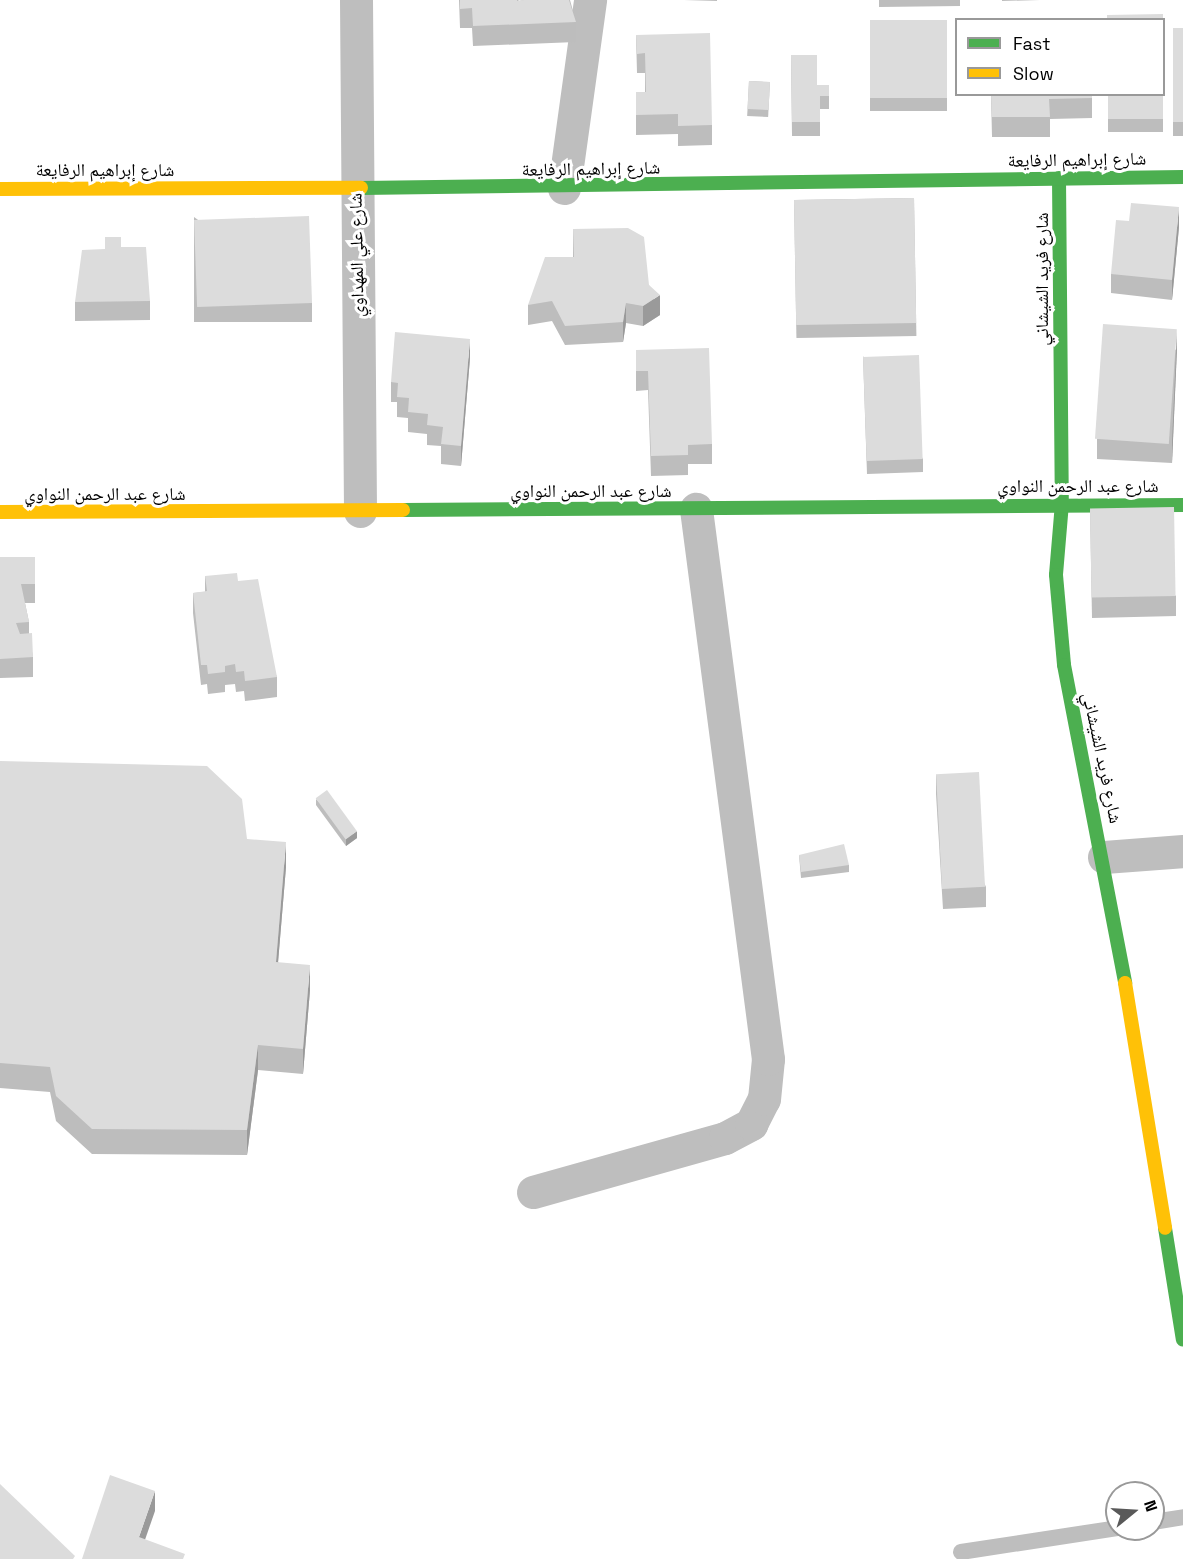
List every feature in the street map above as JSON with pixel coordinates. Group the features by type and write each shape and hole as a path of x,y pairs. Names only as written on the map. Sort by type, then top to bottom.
{"street":[{"name":"شارع علي المهداوي","path":"356,0 360,511"},
{"path":"564,188 590,0"},
{"name":"شارع إبراهيم الرفايعة","path":"0,189 564,188 1183,177"},
{"name":"شارع فريد الشيشاني","path":"1059,178 1062,503 1056,575 1064,665 1104,857 1179,1297 1183,1340"},
{"name":"شارع عبد الرحمن النواوي","path":"0,512 696,509 1062,503 1183,505"},
{"path":"533,1192 725,1138 751,1124 764,1098 768,1059 696,509"},
{"path":"1104,857 1183,851"}],"lane":[{"path":"1165,1520 1183,1517"},
{"path":"962,1552 1105,1530"}],"building":[{"path":"460,0 569,0 576,22 473,26 472,8 460,9"},
{"path":"1163,14 1163,18 1107,18 1107,15"},
{"path":"870,20 947,20 947,98 870,98"},
{"path":"1173,28 1183,28 1183,122 1173,122"},
{"path":"710,33 712,125 678,126 678,114 636,115 636,92 646,92 645,53 637,54 636,35"},
{"path":"791,55 817,55 817,85 829,85 829,96 820,96 820,122 792,122"},
{"path":"749,81 770,82 769,110 748,109"},
{"path":"991,96 1092,96 1092,98 1049,99 1050,117 992,117"},
{"path":"1108,96 1163,96 1163,119 1108,119"},
{"path":"914,198 916,323 796,325 794,200"},
{"path":"1131,203 1179,207 1172,280 1111,274 1116,220 1129,221"},
{"path":"309,216 312,303 197,307 194,220"},
{"path":"628,228 644,237 649,285 660,295 643,306 626,303 623,322 565,326 552,301 528,305 545,257 574,257 573,229"},
{"path":"105,237 121,237 121,247 146,247 150,301 75,302 82,250 105,249"},
{"path":"1103,324 1177,329 1169,444 1095,439"},
{"path":"395,332 470,339 461,446 441,444 443,427 427,425 428,414 408,412 409,398 397,397 398,383 391,382"},
{"path":"709,348 712,444 688,445 688,455 651,456 648,371 636,371 636,350"},
{"path":"919,355 923,459 867,461 863,357"},
{"path":"1174,507 1176,596 1092,597 1090,508"},
{"path":"0,557 35,557 35,584 21,584 29,622 16,623 20,634 32,633 33,657 0,659"},
{"path":"237,573 238,581 258,579 277,677 245,681 244,671 236,672 235,664 225,666 225,672 208,674 207,665 201,665 193,593 207,591 205,576"},
{"path":"0,761 207,766 242,799 247,839 286,842 276,962 310,965 303,1049 258,1045 247,1130 92,1129 56,1096 50,1067 0,1063"},
{"path":"979,772 985,887 942,889 936,774"},
{"path":"327,790 357,831 346,839 316,798"},
{"path":"844,844 849,865 801,872 799,855"},
{"path":"110,1475 155,1491 139,1537 185,1554 183,1559 82,1559"},
{"path":"0,1484 75,1556 73,1559 0,1559"}],"traffic: fast":[{"path":"361,188 1183,177"},
{"path":"1059,178 1062,503 1056,575 1064,665 1125,983"},
{"path":"403,510 1183,505"},
{"path":"1165,1228 1183,1340"}],"traffic: slow":[{"path":"0,189 361,188"},
{"path":"0,512 403,510"},
{"path":"1125,983 1165,1228"}]}
